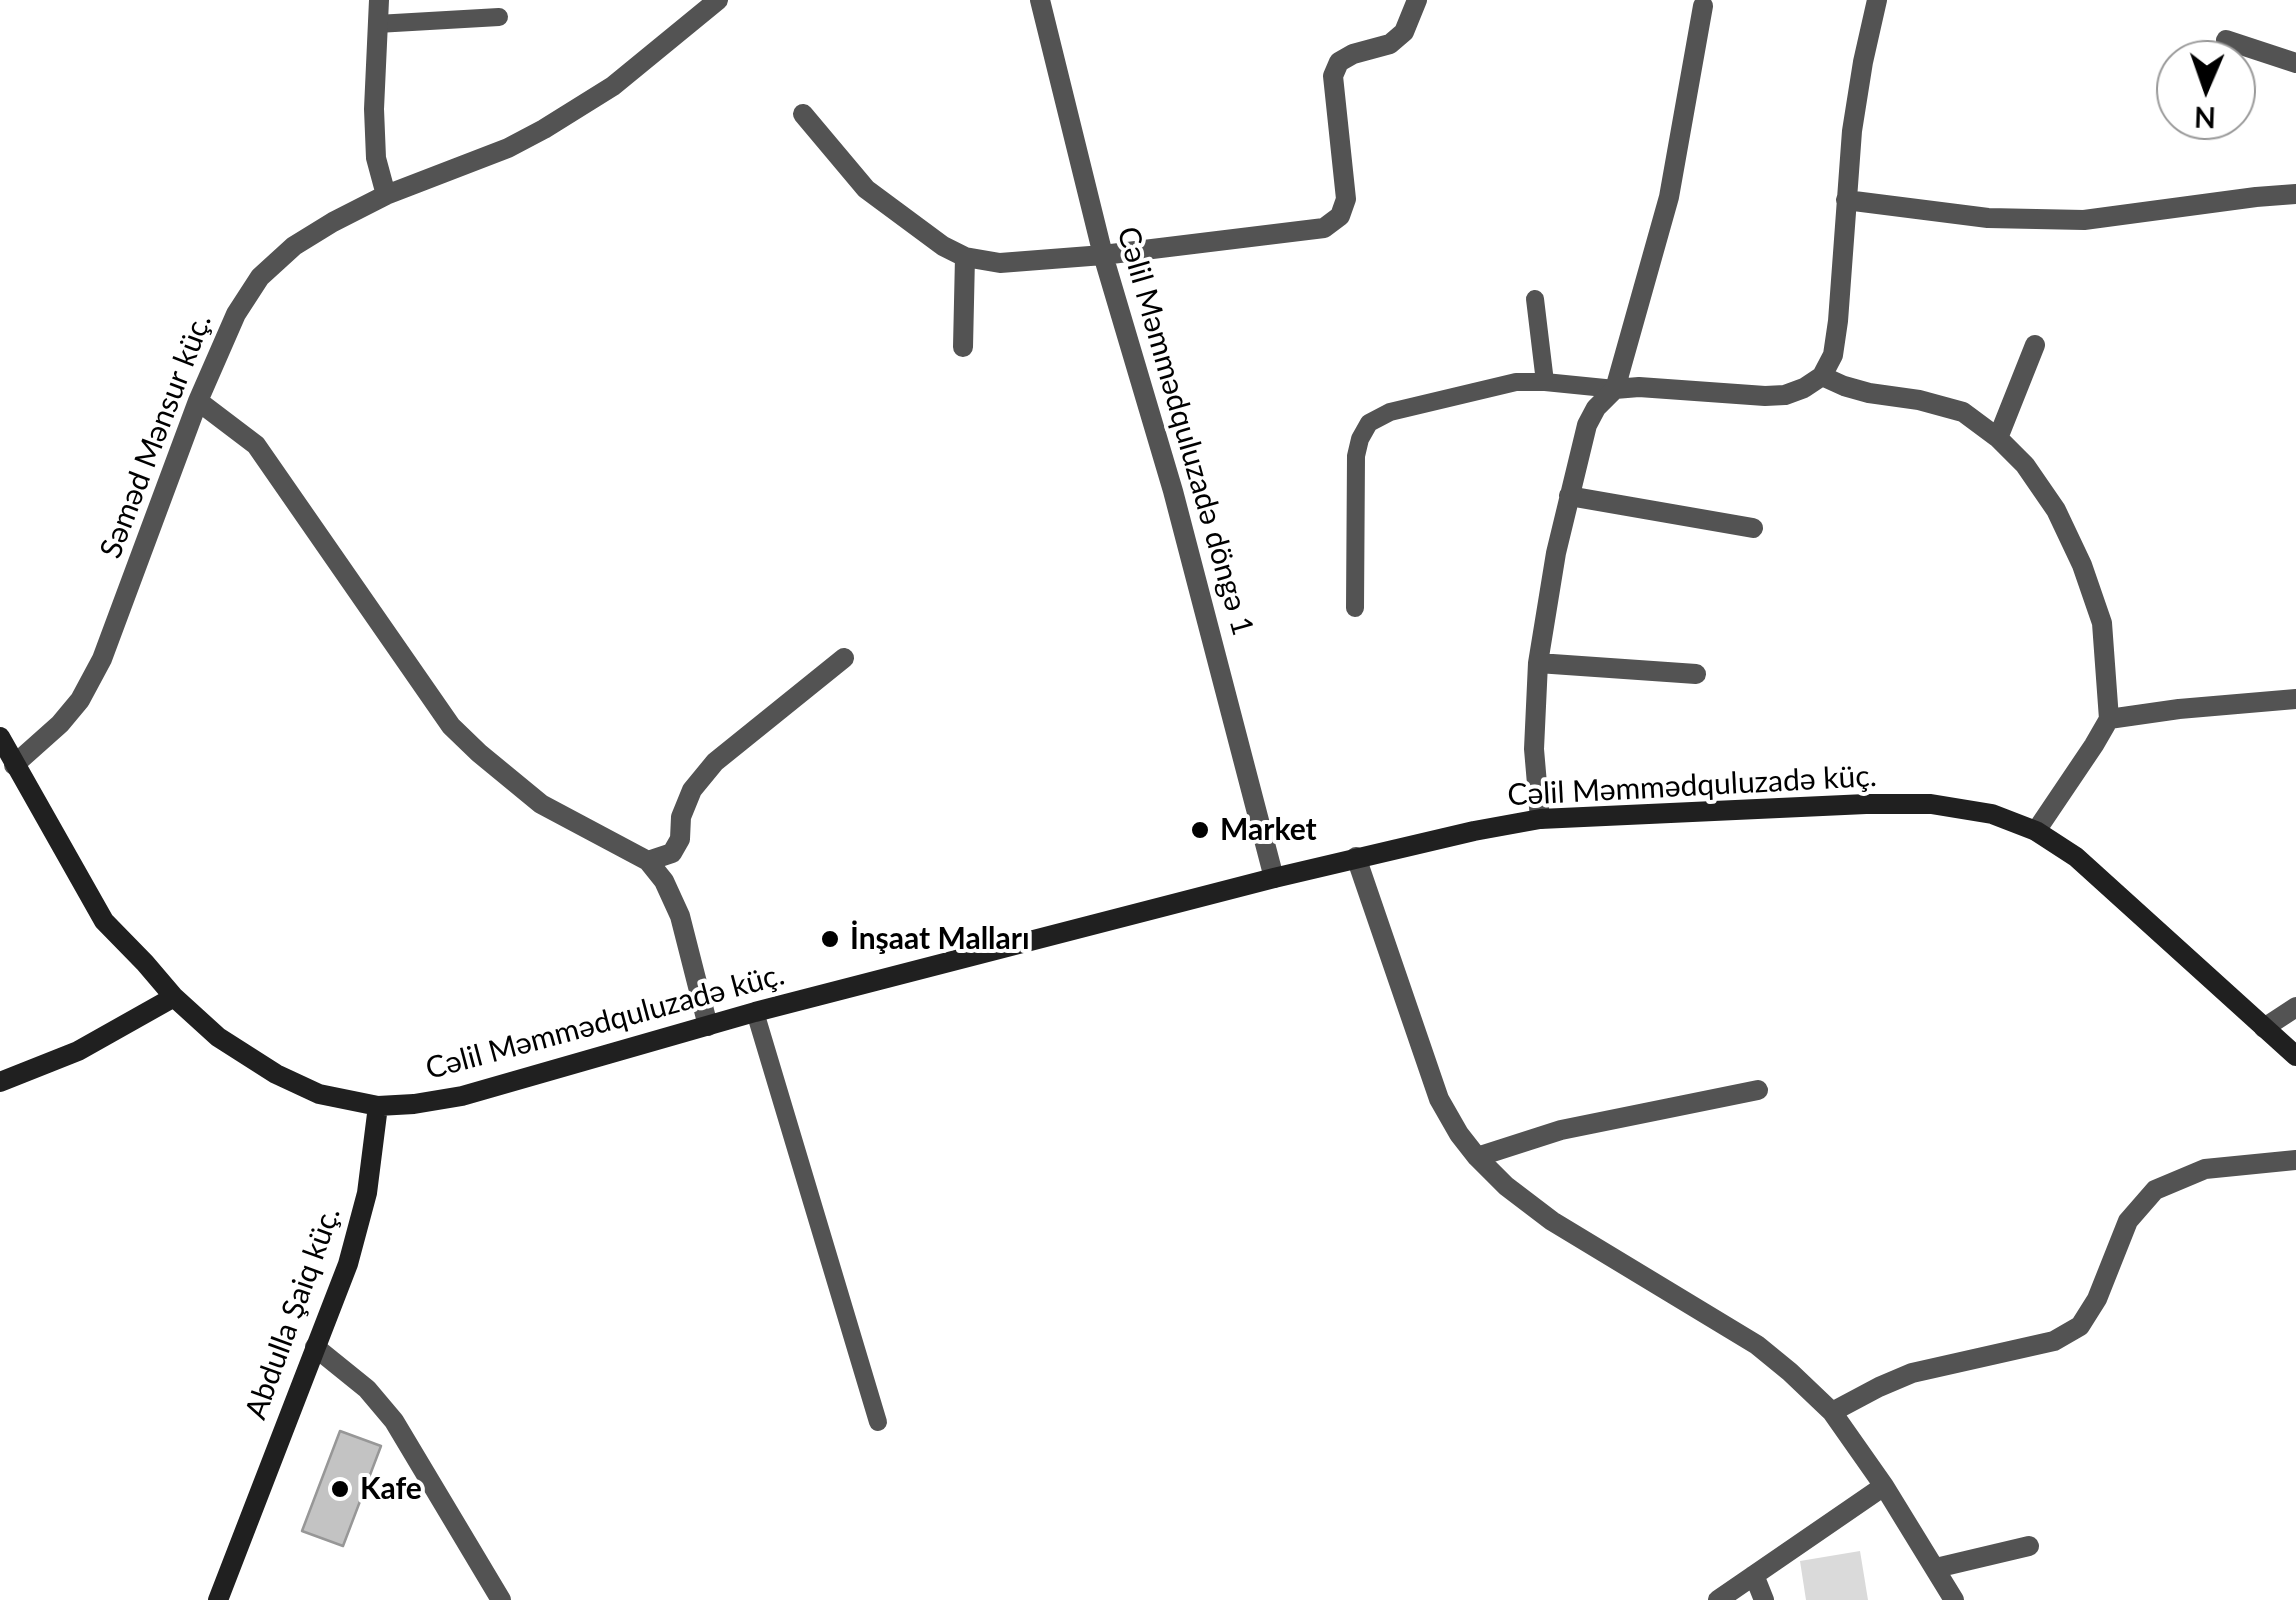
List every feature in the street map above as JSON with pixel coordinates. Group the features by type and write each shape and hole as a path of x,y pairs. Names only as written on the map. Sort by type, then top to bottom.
{"street":[{"path":"379,0 374,109 376,158 386,194"},
{"name":"Səməd Mənsur küç.","path":"14,764 60,724 80,700 102,659 198,401 236,314 260,278 294,246 386,194 508,148 544,129 613,86 718,0"},
{"name":"Cəlil Məmmədquluzadə döngə 1","path":"1040,0 1103,255 1173,490 1274,878"},
{"path":"803,114 866,189 943,246 965,257 1000,264 1324,228 1340,216 1346,199 1333,76 1339,62 1390,44 1404,32 1416,0"},
{"path":"1616,389 1775,395 1804,388 1822,376 1833,355 1838,321 1852,131 1877,0"},
{"path":"1540,819 1534,749 1538,663 1556,553 1587,425 1596,408 1616,389 1669,197 1703,6"},
{"path":"2256,49 2296,62"},
{"path":"1846,200 1988,218 2084,220 2296,194"},
{"path":"964,347 965,257"},
{"path":"1998,438 2036,345"},
{"path":"1822,376 1869,393 1919,400 1963,412 2025,465 2056,510 2082,565 2102,622 2109,719 2036,831"},
{"path":"198,401 256,446 451,726 541,804 648,861 664,881 680,916 708,1026"},
{"path":"1569,496 1753,528"},
{"path":"648,861 672,853 680,838 681,817 692,790 714,762 844,658"},
{"path":"1538,663 1696,674"},
{"path":"2109,719 2296,699"},
{"path":"0,737 104,921 174,998 218,1037 276,1074 318,1094 378,1106"},
{"name":"Cəlil Məmmədquluzadə küç.","path":"378,1106 462,1096 755,1012 1274,878 1474,831 1540,819 1866,804 1931,804 1992,814 2036,831 2089,869 2296,1056"},
{"path":"1356,858 1439,1098 1459,1134 1506,1186 1552,1221 1757,1345 1790,1372 1832,1412 1884,1486 1954,1600"},
{"path":"0,1082 78,1051 174,998"},
{"path":"2264,1028 2296,1007"},
{"path":"1478,1157 1561,1130 1758,1090"},
{"name":"Abdulla Şaiq küç.","path":"218,1600 348,1264 366,1193 378,1106"},
{"path":"1832,1412 1912,1373 2054,1341 2080,1326 2096,1299 2128,1222 2155,1190 2206,1169 2296,1160"},
{"path":"315,1347 367,1389 394,1421 501,1600"},
{"path":"1718,1600 1884,1486"},
{"path":"1936,1568 2029,1546"},
{"path":"1754,1575 1764,1600"}],"lane":[{"path":"377,24 499,16"},
{"path":"1535,298 1546,382"},
{"path":"1355,608 1356,456 1369,423 1390,412 1516,382 1616,389"},
{"path":"755,1012 878,1422"}],"shaded area":[{"path":"1860,1551 1868,1600 1806,1600 1800,1561"}],"building":[{"path":"340,1431 381,1446 343,1546 302,1531"}],"place":[{"name":"Market","path":"1200,830"},
{"name":"İnşaat Malları","path":"830,939"},
{"name":"Kafe","path":"340,1489"}]}
